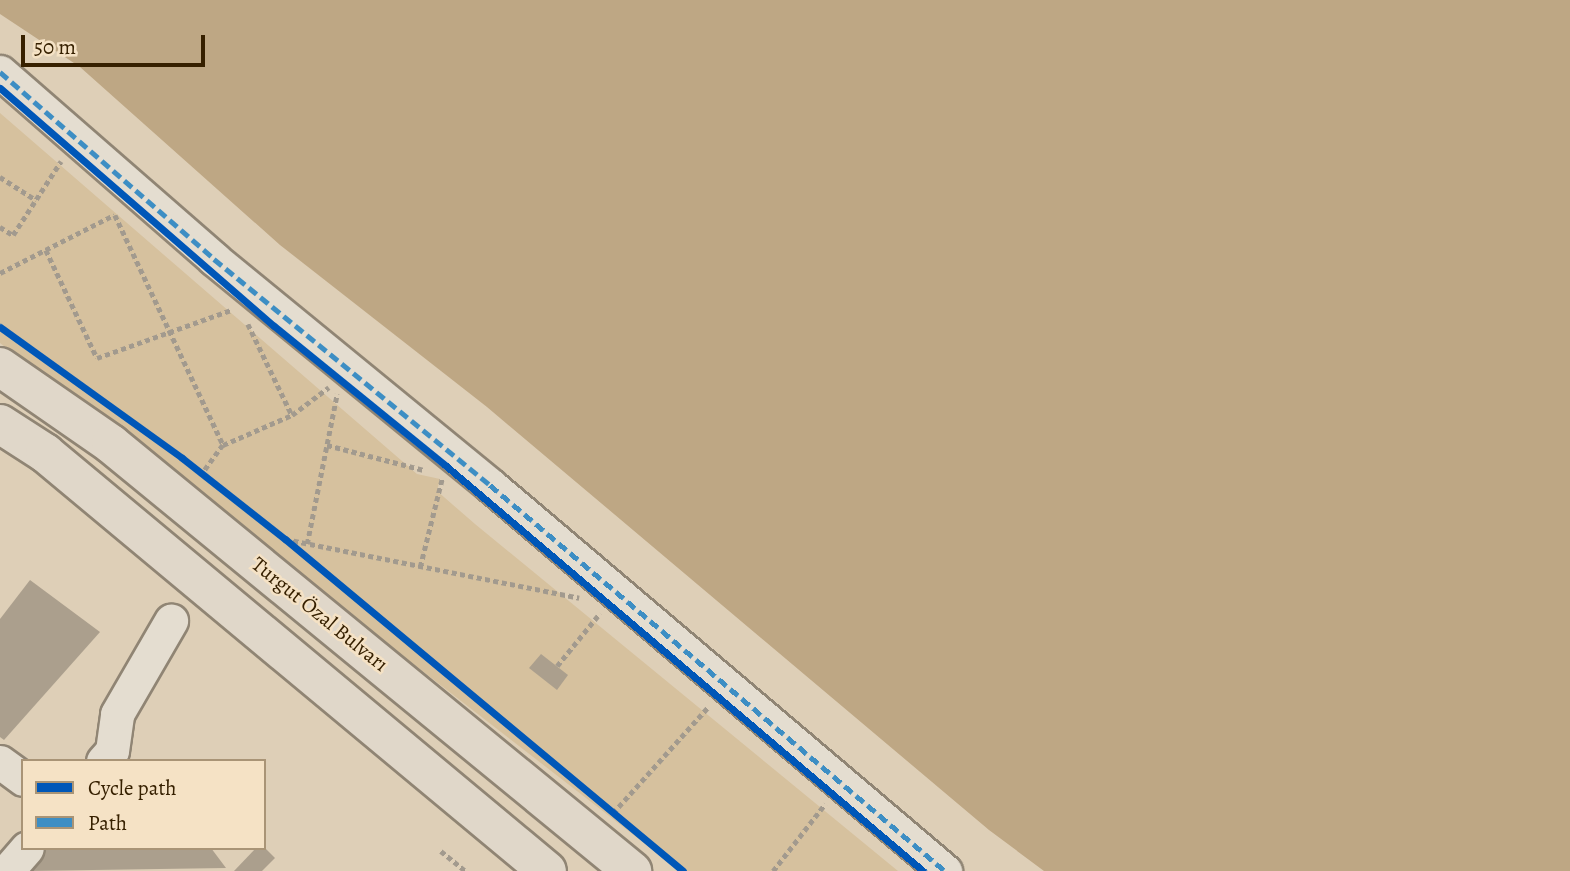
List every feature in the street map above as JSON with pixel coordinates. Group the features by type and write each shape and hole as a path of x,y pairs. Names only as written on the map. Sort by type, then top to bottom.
{"highway":[{"name":"Turgut Özal Bulvarı","path":"0,366 111,444 632,871"},
{"path":"0,424 45,453 547,871"}],"street":[{"path":"0,72 147,200 251,303 726,685 945,871"},
{"path":"105,759 112,751 117,713 170,621"},
{"path":"0,762 21,778"},
{"path":"8,871 25,850"}],"path":[{"path":"0,227 13,236 77,137"},
{"path":"0,177 36,200"},
{"path":"0,273 147,200"},
{"path":"115,215 223,445"},
{"path":"46,250 97,358 251,303 292,415"},
{"path":"202,474 223,445 292,415 340,379 307,544"},
{"path":"327,445 443,474 420,566"},
{"path":"192,466 213,482"},
{"path":"275,531 306,556"},
{"path":"285,539 594,601"},
{"path":"557,666 607,604"},
{"path":"613,813 726,685"},
{"path":"773,871 842,781"},
{"path":"603,805 623,822"},
{"path":"441,851 466,871"}],"shaded area":[{"path":"0,0 1570,0 1570,871 1044,871 989,830 487,407 280,245 80,67 0,14"},
{"path":"0,113 417,474 440,479 437,491 475,524 898,871 680,871 0,343"}],"building":[{"path":"30,580 100,632 4,740 0,737 0,619"},
{"path":"541,654 568,675 557,690 529,668"},
{"path":"266,849 275,858 262,871 234,871 254,850"},
{"path":"46,850 212,850 226,868 26,871"}],"marked path":[{"path":"0,72 214,259 490,485 945,871"}],"cycle path":[{"path":"0,88 274,326 445,465 923,871"},
{"path":"0,327 182,458 285,539 683,871"}]}
